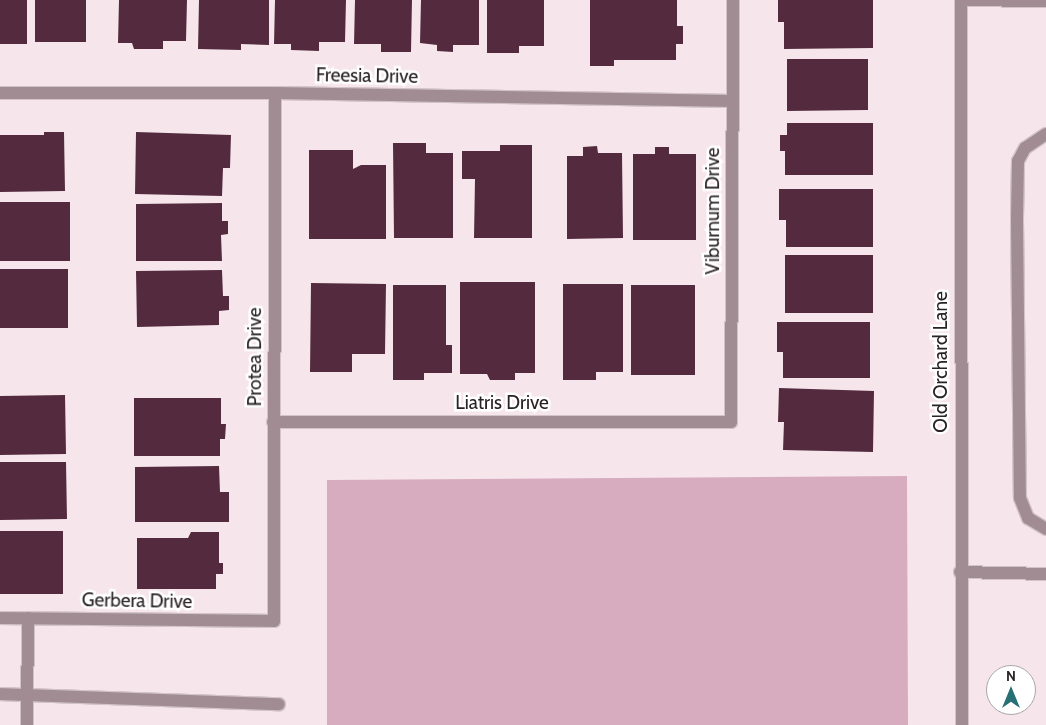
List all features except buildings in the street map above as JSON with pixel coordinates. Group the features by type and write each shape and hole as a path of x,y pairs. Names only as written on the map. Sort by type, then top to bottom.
{"street":[{"name":"Viburnum Drive","path":"731,422 733,0"},
{"path":"961,0 1046,1"},
{"name":"Old Orchard Lane","path":"961,0 960,572 962,725"},
{"name":"Freesia Drive","path":"0,93 276,93 732,101"},
{"name":"Protea Drive","path":"274,621 273,422 276,93"},
{"path":"1046,134 1025,148 1018,161 1017,230 1020,498 1028,518 1046,529"},
{"name":"Liatris Drive","path":"273,422 731,422"},
{"path":"960,572 1046,574"},
{"name":"Gerbera Drive","path":"0,618 274,621"},
{"path":"28,618 28,725"},
{"path":"0,694 279,704"}],"shaded area":[{"path":"907,476 908,725 327,725 327,480"}]}
